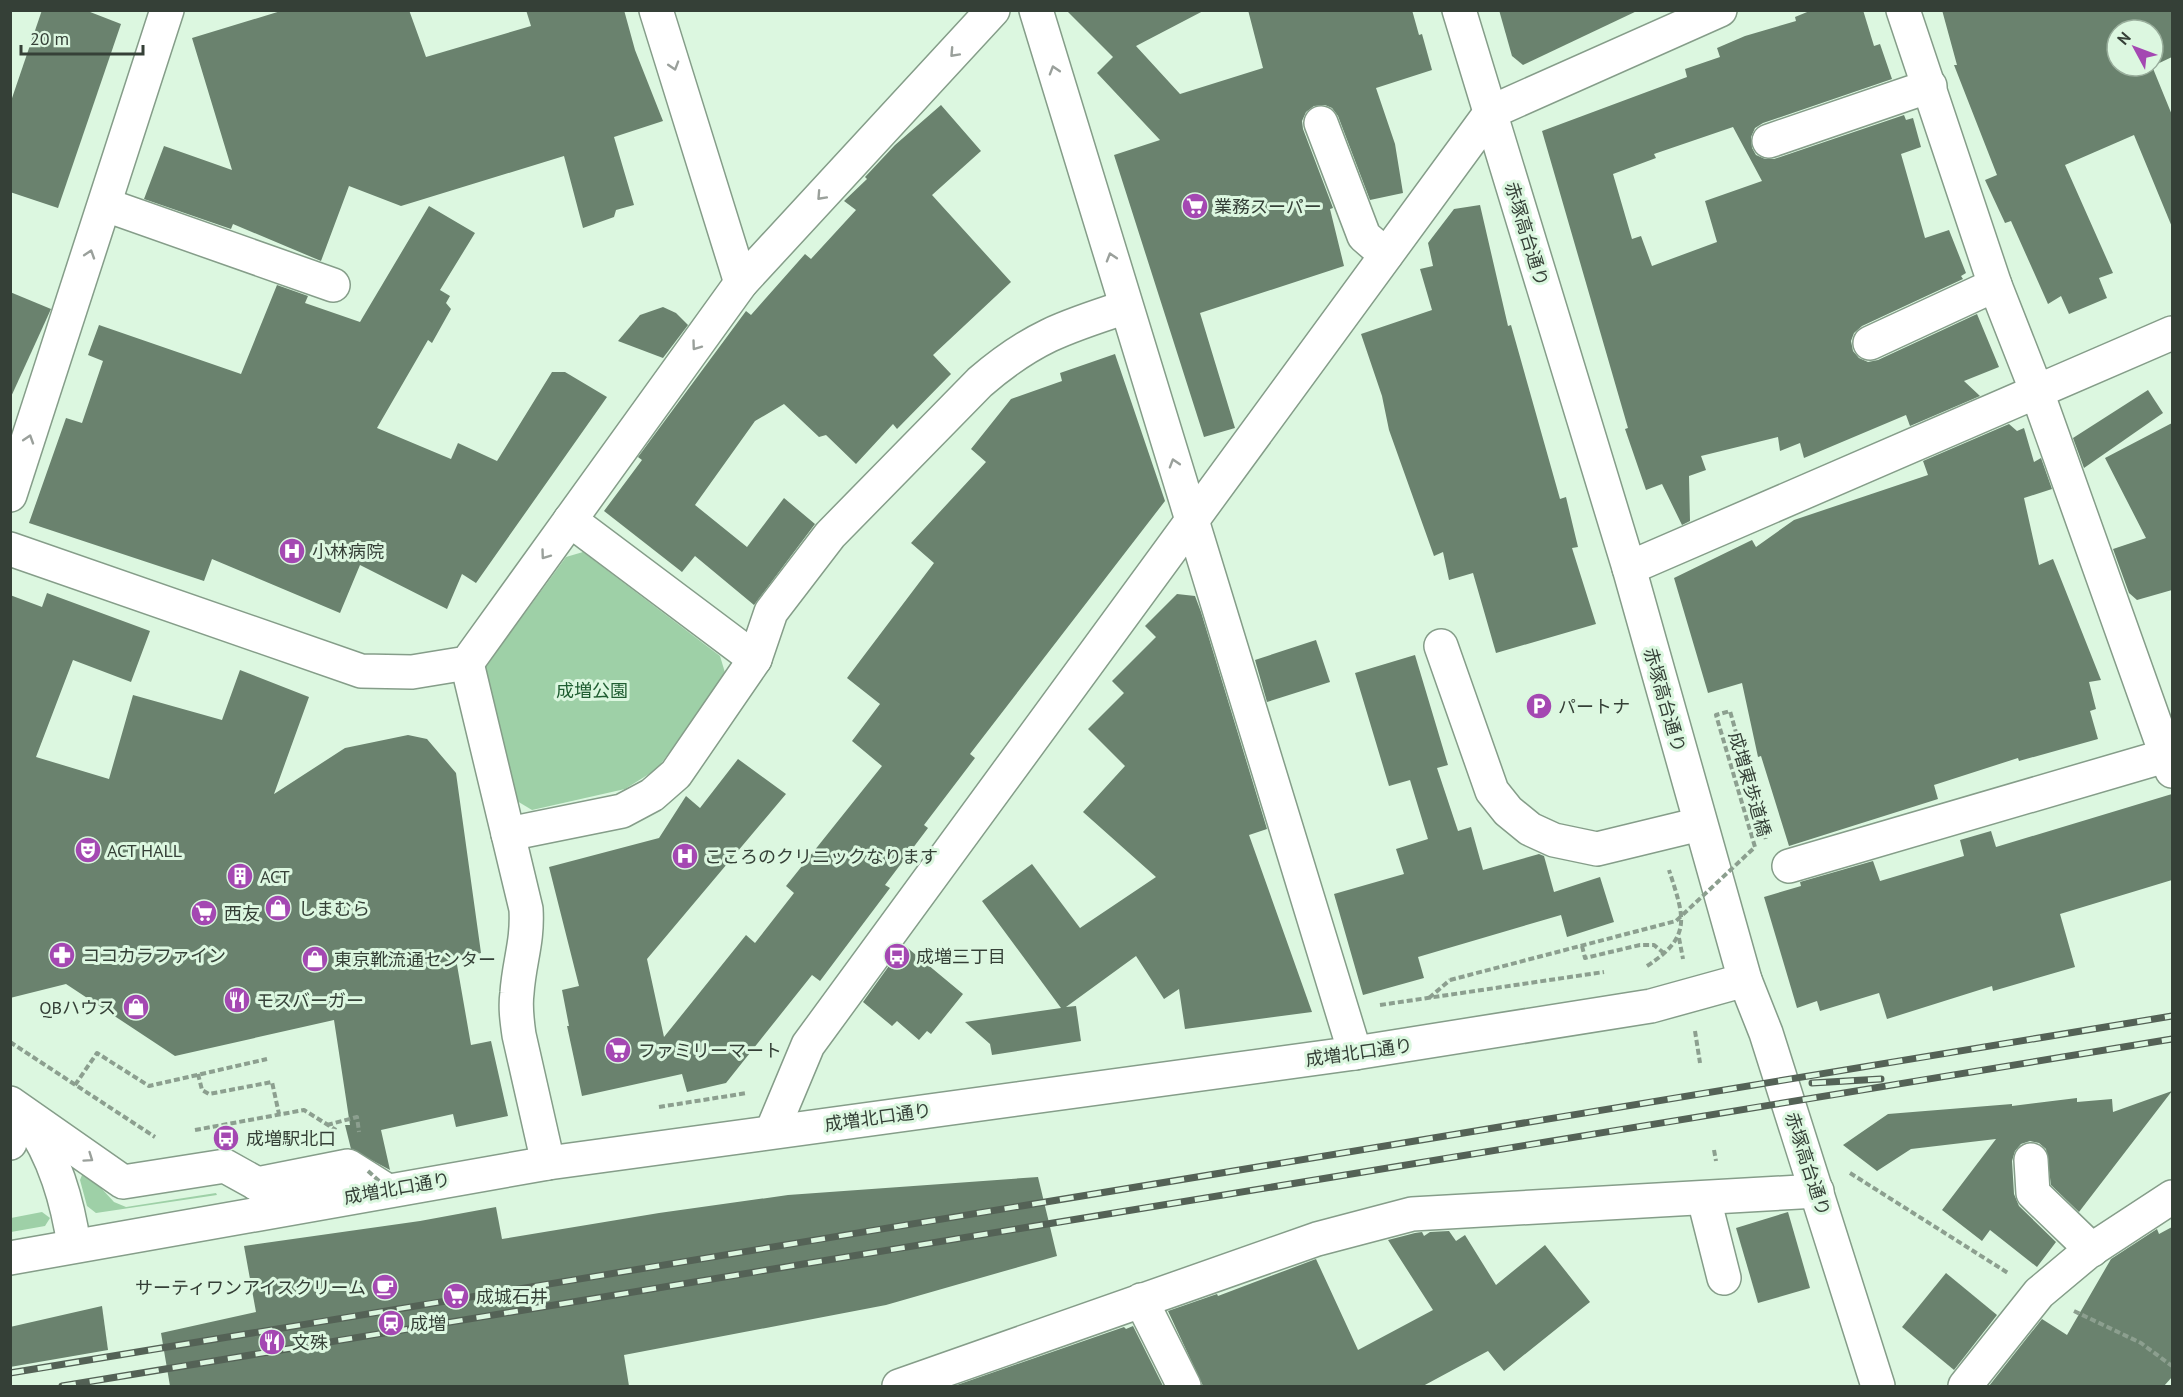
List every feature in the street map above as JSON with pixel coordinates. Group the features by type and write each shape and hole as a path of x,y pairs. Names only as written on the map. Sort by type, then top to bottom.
{"street":[{"path":"10,495 106,205 167,10"},
{"path":"656,10 741,283"},
{"path":"10,549 361,671 412,672 467,663 741,283 993,10"},
{"path":"1036,10 1355,1053"},
{"name":"赤塚高台通り","path":"1459,10 1629,568 1745,980 1766,1033 1878,1386"},
{"path":"772,1131 808,1045 1491,112 1720,10"},
{"path":"1789,866 2171,760 2037,392 1995,285 1903,10"},
{"path":"1769,141 1930,86"},
{"path":"1321,123 1364,236 1386,255"},
{"path":"106,205 333,285"},
{"path":"1870,343 1995,285"},
{"path":"508,834 622,811 652,795 676,774 755,658 771,612 830,535 980,382 1031,343 1063,327 1126,307"},
{"path":"1629,568 2172,333"},
{"path":"570,520 755,658"},
{"path":"1441,646 1492,791 1508,811 1530,829 1554,840 1598,849 1659,836 1700,824"},
{"path":"467,663 527,922 526,947 517,993 519,1035 548,1163"},
{"name":"成増北口通り","path":"10,1258 297,1206 384,1186 772,1131 1355,1053 1650,1006 1745,980"},
{"path":"10,1143 15,1111"},
{"path":"15,1111 123,1182 225,1166 297,1206"},
{"path":"15,1111 43,1143 70,1214 74,1246"},
{"path":"2031,1160 2033,1192 2092,1250"},
{"path":"257,1184 348,1167 384,1186"},
{"path":"899,1386 968,1375 1141,1300 1317,1239 1412,1214 1704,1199 1815,1183"},
{"path":"1965,1386 2039,1293 2092,1250 2172,1197"},
{"path":"1704,1199 1724,1278"},
{"path":"1141,1300 1184,1386"}],"path":[{"name":"成増東歩道橋","path":"1428,998 1450,980 1676,921 1755,848 1716,715 1730,711 1766,840"},
{"path":"1635,968 1647,966 1665,954 1679,938 1682,919 1679,901 1659,836"},
{"path":"1582,946 1585,958 1640,945 1654,945 1665,954"},
{"path":"1344,1015 1373,1006 1612,971"},
{"path":"10,1042 153,1137 165,1135"},
{"path":"75,1085 97,1053 150,1086 267,1059"},
{"path":"198,1074 202,1090 208,1094 272,1082 279,1115"},
{"path":"653,1108 745,1094 771,1082 792,1080"},
{"path":"188,1131 304,1110 345,1136"},
{"path":"327,1125 357,1117 359,1130"},
{"path":"1815,1183 1852,1173 2039,1293 2141,1343 2172,1366"}],"green space":[{"name":"成増公園","path":"583,552 720,656 726,676 657,769 625,789 532,810 512,798 484,669 566,557"},
{"path":"82,1175 89,1175 114,1202 126,1207 216,1193 217,1195 96,1213 87,1206 80,1180"},
{"path":"42,1212 50,1218 45,1226 11,1232 11,1218"}],"building":[{"path":"42,10 85,10 121,24 58,208 10,192 10,104"},
{"path":"284,10 409,10 426,57 531,26 526,10 624,10 635,50 663,121 614,137 634,205 616,210 614,217 583,228 564,156 401,206 349,186 321,261 233,224 231,229 144,199 164,146 232,170 192,38"},
{"path":"1066,10 1205,10 1136,46 1180,94 1263,68 1248,10 1412,10 1419,35 1422,34 1432,70 1376,88 1395,144 1403,193 1370,200 1338,116 1332,108 1325,105 1314,106 1306,112 1302,121 1303,129 1333,208 1330,209 1344,266 1200,313 1235,428 1204,437 1114,155 1160,140 1097,73 1113,57"},
{"path":"1499,10 1639,10 1523,65 1512,56"},
{"path":"1812,10 1863,10 1874,46 1880,44 1892,79 1763,123 1755,128 1751,137 1752,148 1756,155 1765,159 1774,159 1904,115 1906,120 1913,118 1921,147 1901,154 1925,238 1949,230 1966,273 1961,276 1963,279 1862,326 1854,333 1851,341 1853,351 1859,358 1868,362 1878,360 1977,314 1999,367 1964,381 1980,396 1910,426 1906,415 1804,458 1800,443 1780,451 1778,437 1701,456 1706,470 1689,476 1690,521 1682,525 1662,484 1646,490 1625,429 1628,428 1542,131 1687,77 1685,69 1720,57 1717,48 1745,36 1796,21 1795,17","holes":["1733,127 1762,181 1705,201 1717,242 1652,266 1641,236 1632,239 1613,174 1656,158 1654,154"]},
{"path":"1942,10 2172,10 2172,57 2165,60 2165,18 2105,18 2105,78 2157,78 2172,115 2172,227 2134,135 2065,165 2113,273 2099,278 2107,298 2069,314 2061,296 2048,304 2011,221 2005,223 1985,180 1997,175 1954,65 1957,65"},
{"path":"941,105 981,151 932,195 1011,282 933,355 951,374 897,429 893,424 856,464 826,435 819,437 784,404 755,421 695,505 747,547 784,498 815,524 754,605 695,556 682,572 604,511 642,460 638,457 746,311 751,315 805,254 811,259 856,210 844,201 867,179 865,177 895,145"},
{"path":"1480,205 1508,326 1511,325 1560,499 1566,497 1578,547 1572,548 1596,624 1496,653 1473,573 1449,580 1443,552 1434,556 1389,430 1382,396 1361,334 1432,310 1420,269 1433,266 1428,243 1454,209"},
{"path":"429,206 475,233 440,290 450,296 446,303 451,309 432,343 428,340 377,428 451,459 458,443 497,461 552,372 565,372 607,397 476,583 462,574 447,609 360,565 340,613 212,559 204,581 29,523 66,418 82,423 103,361 88,355 99,325 241,374 277,285 308,296 305,303 360,322"},
{"path":"10,292 51,309 10,399"},
{"path":"663,307 676,313 688,325 663,358 618,341 640,315"},
{"path":"1115,354 1165,501 970,754 975,758 924,825 928,828 885,885 890,888 820,981 812,975 726,1083 687,1092 682,1074 582,1096 562,990 579,986 549,867 659,838 686,796 700,808 738,759 786,794 647,959 664,1037 746,935 755,943 794,893 786,886 882,766 852,741 880,704 847,678 934,563 911,543 986,462 971,449 1011,399 1062,381 1060,373"},
{"path":"2148,390 2163,413 2084,468 2073,438"},
{"path":"2172,423 2172,590 2137,600 2129,593 2113,549 2146,538 2105,458"},
{"path":"2009,424 2017,431 2024,428 2034,462 2041,458 2052,489 2024,498 2039,565 2053,559 2101,680 2089,682 2096,709 2090,711 2098,739 2019,761 2018,758 1934,785 1938,799 1789,846 1761,756 1758,757 1742,683 1708,693 1674,578 1752,540 1756,547 1794,520 1928,475 1923,461"},
{"name":"ACT","path":"47,593 150,631 131,682 73,660 36,757 109,779 133,695 222,720 240,670 309,697 274,794 345,748 408,735 427,739 456,773 481,953 456,959 471,1045 491,1041 508,1116 456,1127 453,1114 381,1130 390,1170 351,1149 345,1125 350,1125 334,1020 175,1056 66,984 10,998 10,595 42,607"},
{"path":"1177,594 1195,596 1201,612 1267,829 1249,835 1312,1012 1185,1029 1179,989 1164,999 1136,956 1066,1007 1076,1006 1081,1041 992,1055 990,1044 965,1022 1061,1008 982,901 1032,864 1080,928 1156,877 1083,812 1125,766 1088,729 1124,693 1112,681 1156,637 1145,626"},
{"path":"1316,640 1330,682 1267,702 1255,660"},
{"path":"1415,655 1448,765 1437,768 1458,831 1471,827 1483,870 1539,854 1544,856 1554,892 1600,877 1614,922 1567,937 1561,915 1418,957 1424,978 1363,995 1334,894 1404,874 1396,849 1428,839 1410,780 1389,786 1355,673"},
{"path":"2172,794 2172,880 2060,914 2075,967 1993,991 1992,986 1887,1019 1879,993 1820,1011 1817,1001 1797,1008 1764,897 1801,886 1800,882 1873,861 1880,881 1964,856 1960,840 1991,831 1996,847"},
{"path":"904,945 963,994 931,1034 927,1031 919,1040 897,1021 892,1026 863,1002"},
{"path":"2172,1091 2079,1212 2051,1185 2046,1149 2039,1143 2030,1141 2021,1144 2015,1151 2012,1161 2014,1194 2019,1206 2056,1242 2037,1267 1990,1230 1982,1241 1942,1210 1996,1139 1911,1149 1877,1171 1843,1145 1888,1114 2012,1104 2012,1106 2077,1098 2077,1102 2112,1099 2113,1112"},
{"path":"1038,1177 1057,1256 886,1305 624,1355 629,1386 170,1386 161,1333 256,1312 244,1246 420,1221 496,1207 502,1239 659,1213 788,1195"},
{"path":"1788,1212 1810,1288 1758,1303 1736,1228"},
{"path":"2172,1227 2172,1377 2164,1386 1989,1386 2042,1319 2067,1335 2111,1259 2157,1229 2159,1234"},
{"path":"1449,1231 1456,1241 1465,1235 1496,1285 1545,1245 1590,1302 1504,1371 1488,1351 1423,1386 1203,1386 1168,1311 1217,1294 1218,1296 1316,1259 1358,1350 1433,1310 1388,1240 1415,1233 1422,1232 1424,1236 1430,1232"},
{"path":"1946,1273 1997,1315 1954,1370 1902,1327"},
{"path":"102,1306 108,1350 10,1367 10,1327"},
{"path":"1133,1326 1163,1386 954,1386 1124,1327 1126,1329"}],"railway":[{"path":"10,1373 2172,1016"},
{"path":"62,1386 2172,1039"},
{"path":"1812,1083 1881,1079"}],"place":[{"name":"業務スーパー","path":"1195,206"},
{"name":"小林病院","path":"292,551"},
{"name":"パートナ","path":"1539,706"},
{"name":"ACT HALL","path":"88,850"},
{"name":"こころのクリニックなります","path":"685,856"},
{"name":"ACT","path":"240,876"},
{"name":"しまむら","path":"278,908"},
{"name":"西友","path":"204,913"},
{"name":"ココカラファイン","path":"62,955"},
{"name":"成増三丁目","path":"897,956"},
{"name":"東京靴流通センター","path":"315,959"},
{"name":"モスバーガー","path":"237,1000"},
{"name":"QBハウス","path":"136,1007"},
{"name":"ファミリーマート","path":"618,1050"},
{"name":"成増駅北口","path":"226,1138"},
{"name":"サーティワンアイスクリーム","path":"385,1287"},
{"name":"成城石井","path":"456,1296"},
{"name":"成増","path":"391,1323"},
{"name":"文殊","path":"272,1342"}]}
